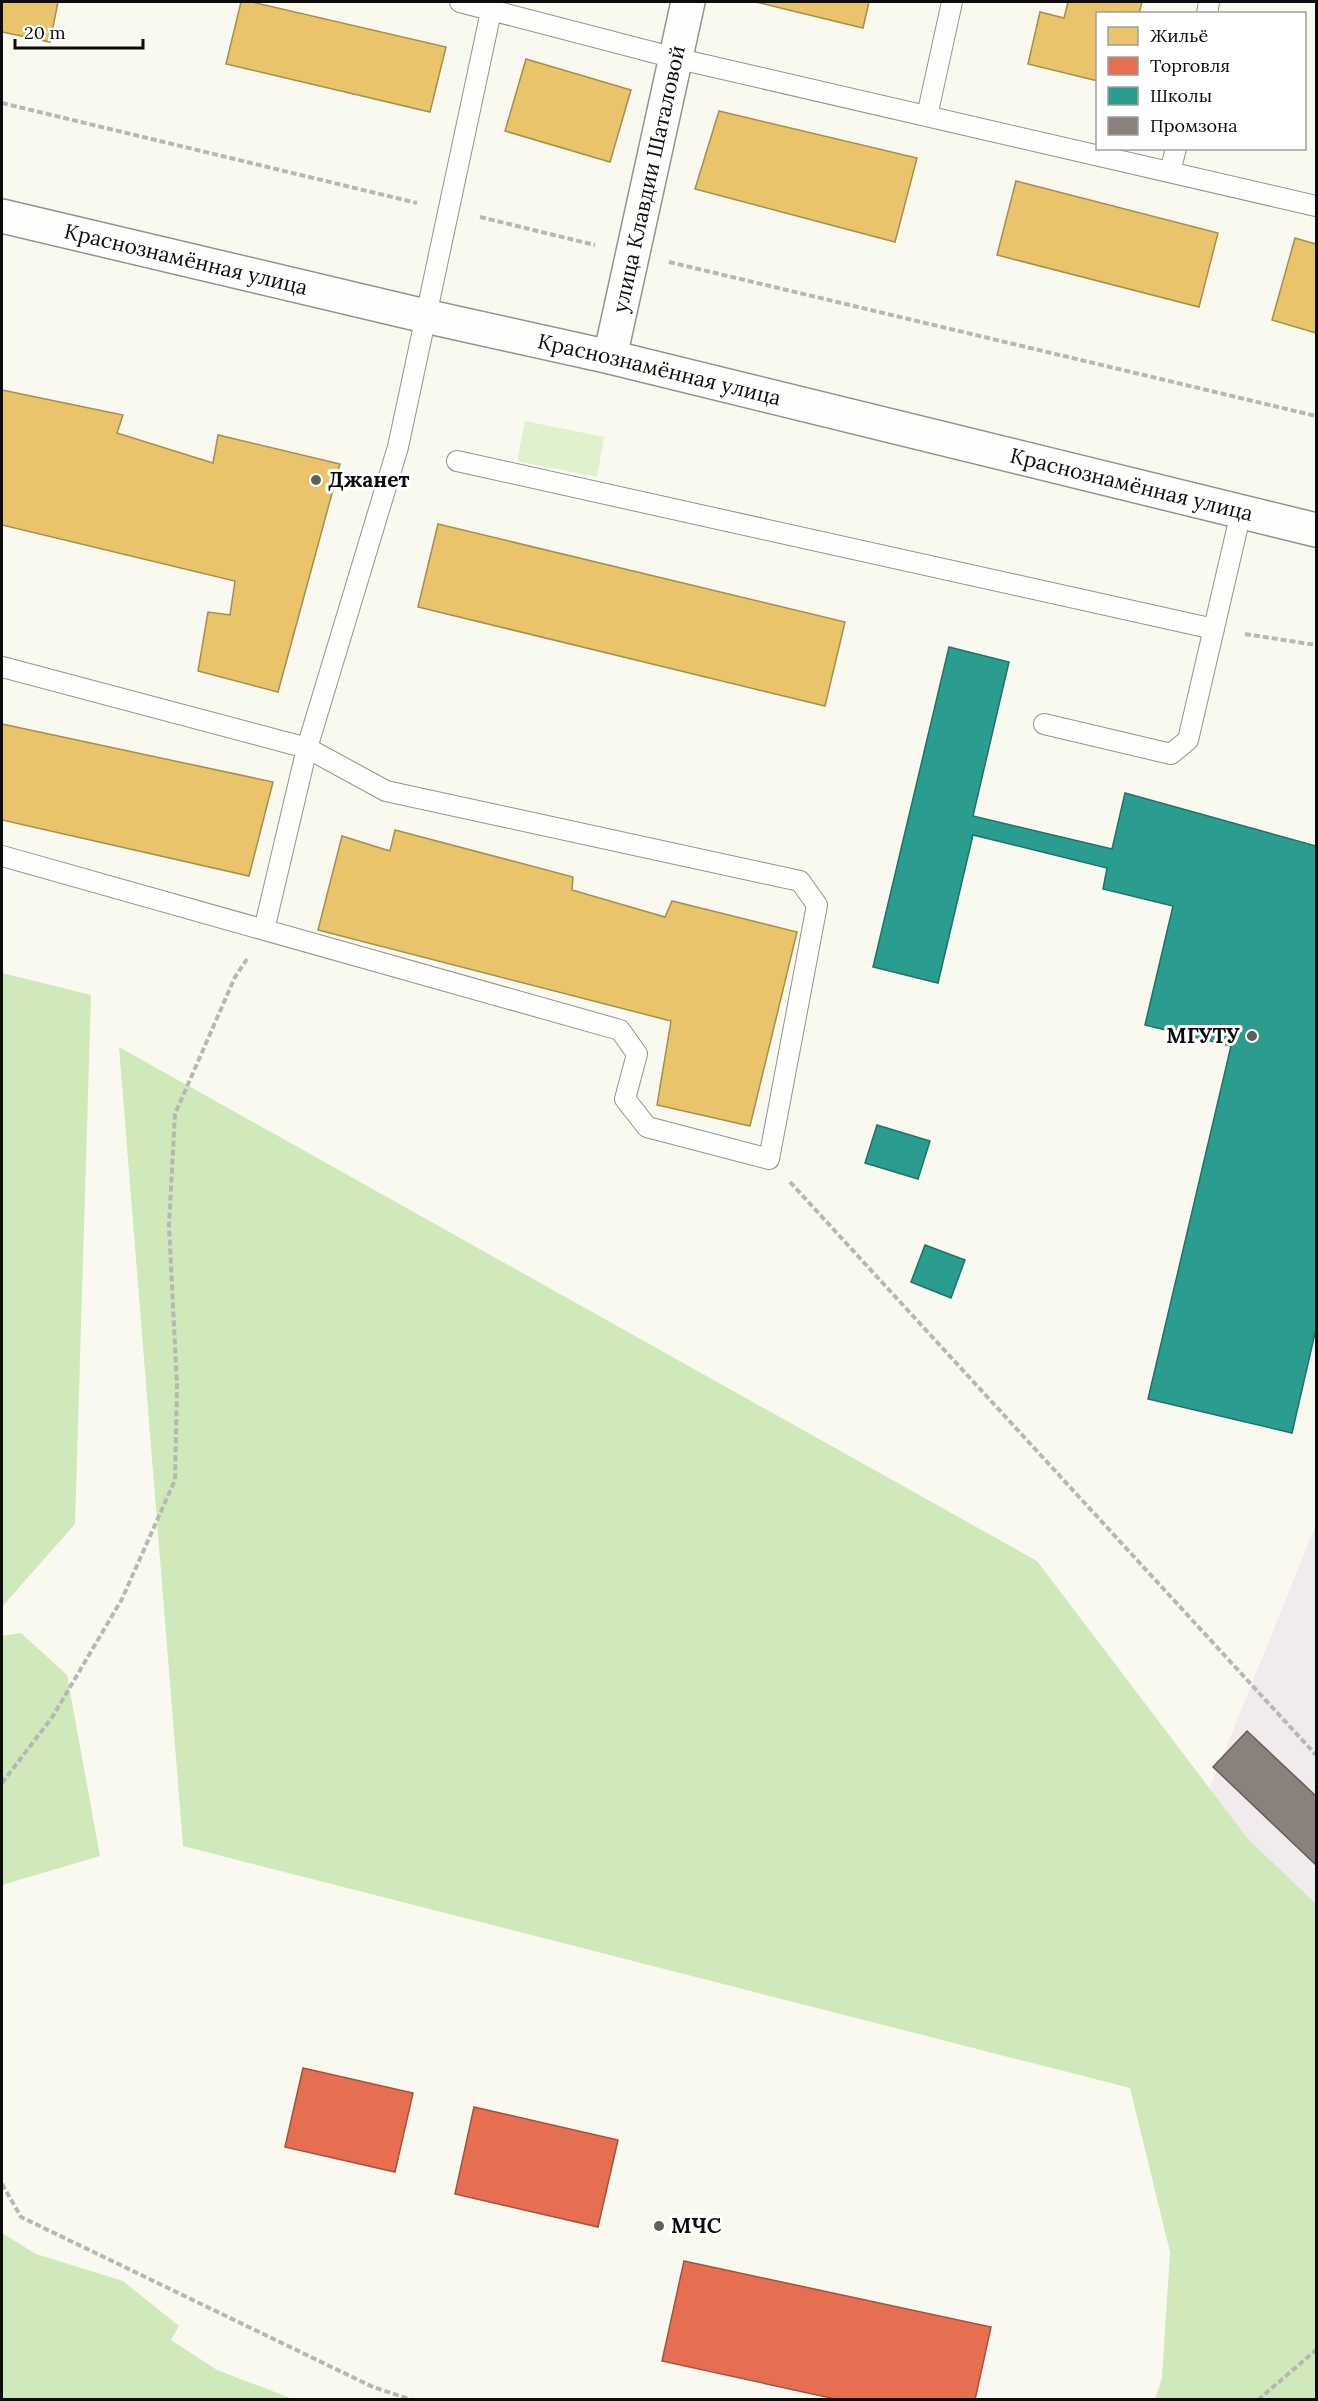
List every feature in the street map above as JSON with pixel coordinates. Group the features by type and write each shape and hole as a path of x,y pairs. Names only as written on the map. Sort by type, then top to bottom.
{"street":[{"name":"улица Клавдии Шаталовой","path":"610,357 688,2"},
{"name":"Краснознамённая улица","path":"2,216 425,316 610,357 1317,530"}],"lane":[{"path":"460,2 492,5 675,58 1317,206"},
{"path":"927,116 952,2"},
{"path":"264,930 307,748 398,447 492,5"},
{"path":"1170,172 1176,150"},
{"path":"457,461 1214,629"},
{"path":"1044,724 1172,754 1188,740 1241,512"},
{"path":"2,667 307,748 386,791 800,881 817,905 769,1159 647,1127 625,1099 637,1054 620,1030 2,856"}],"path":[{"path":"1214,629 1317,645"},
{"path":"2,1783 53,1716 116,1609 175,1480 177,1386 169,1225 174,1114 235,977 264,930"},
{"path":"769,1159 1317,1755"},
{"path":"2,2184 21,2217 373,2387 412,2400"},
{"path":"1258,2400 1317,2350"}],"shaded area":[{"path":"1316,1524 1316,1998 1182,1857"}],"green space":[{"path":"525,421 604,437 597,477 517,461"},
{"path":"2,973 91,995 75,1524 2,1607"},
{"path":"119,1047 1037,1561 1248,1839 1316,1904 1316,2399 1155,2399 1162,2378 1170,2252 1130,2088 183,1846"},
{"path":"21,1633 67,1675 100,1856 2,1885 2,1636"},
{"path":"2,2233 36,2254 123,2281 179,2326 171,2340 217,2370 293,2399 2,2399"}],"building: Жильё":[{"path":"2,2 58,2 50,42 2,32"},
{"path":"241,2 252,2 446,47 430,112 226,64"},
{"path":"756,2 869,2 863,28"},
{"path":"1068,2 1142,2 1140,12 1096,12 1096,81 1028,64 1040,12 1064,18"},
{"path":"526,59 631,90 610,162 505,131"},
{"path":"719,111 917,158 895,242 695,189"},
{"path":"1016,181 1218,233 1199,307 997,255"},
{"path":"1295,238 1316,244 1316,333 1272,320"},
{"path":"2,390 123,415 117,433 213,463 218,435 340,464 278,692 198,671 208,612 230,615 235,581 2,525"},
{"path":"438,524 845,622 825,706 418,607"},
{"path":"2,724 273,782 249,876 2,820"},
{"path":"395,830 573,877 572,890 665,917 672,901 797,932 750,1126 657,1105 671,1021 318,930 342,836 390,851"}],"building: Торговля":[{"path":"303,2068 413,2093 395,2172 285,2147"},
{"path":"474,2107 618,2140 598,2227 455,2194"},
{"path":"684,2261 991,2327 975,2400 840,2400 662,2361"}],"building: Школы":[{"name":"МГУТУ","path":"949,647 1009,662 973,816 1112,849 1125,793 1316,846 1316,1329 1292,1433 1148,1399 1231,1046 1145,1025 1173,906 1103,889 1107,868 973,835 938,983 873,967"},
{"path":"877,1125 930,1141 918,1179 865,1163"},
{"path":"925,1245 965,1260 951,1298 911,1282"}],"building: Промзона":[{"path":"1247,1731 1316,1796 1316,1865 1213,1767"}],"place":[{"name":"Джанет","path":"316,480"},
{"name":"МГУТУ","path":"1252,1036"},
{"name":"МЧС","path":"659,2226"}]}
